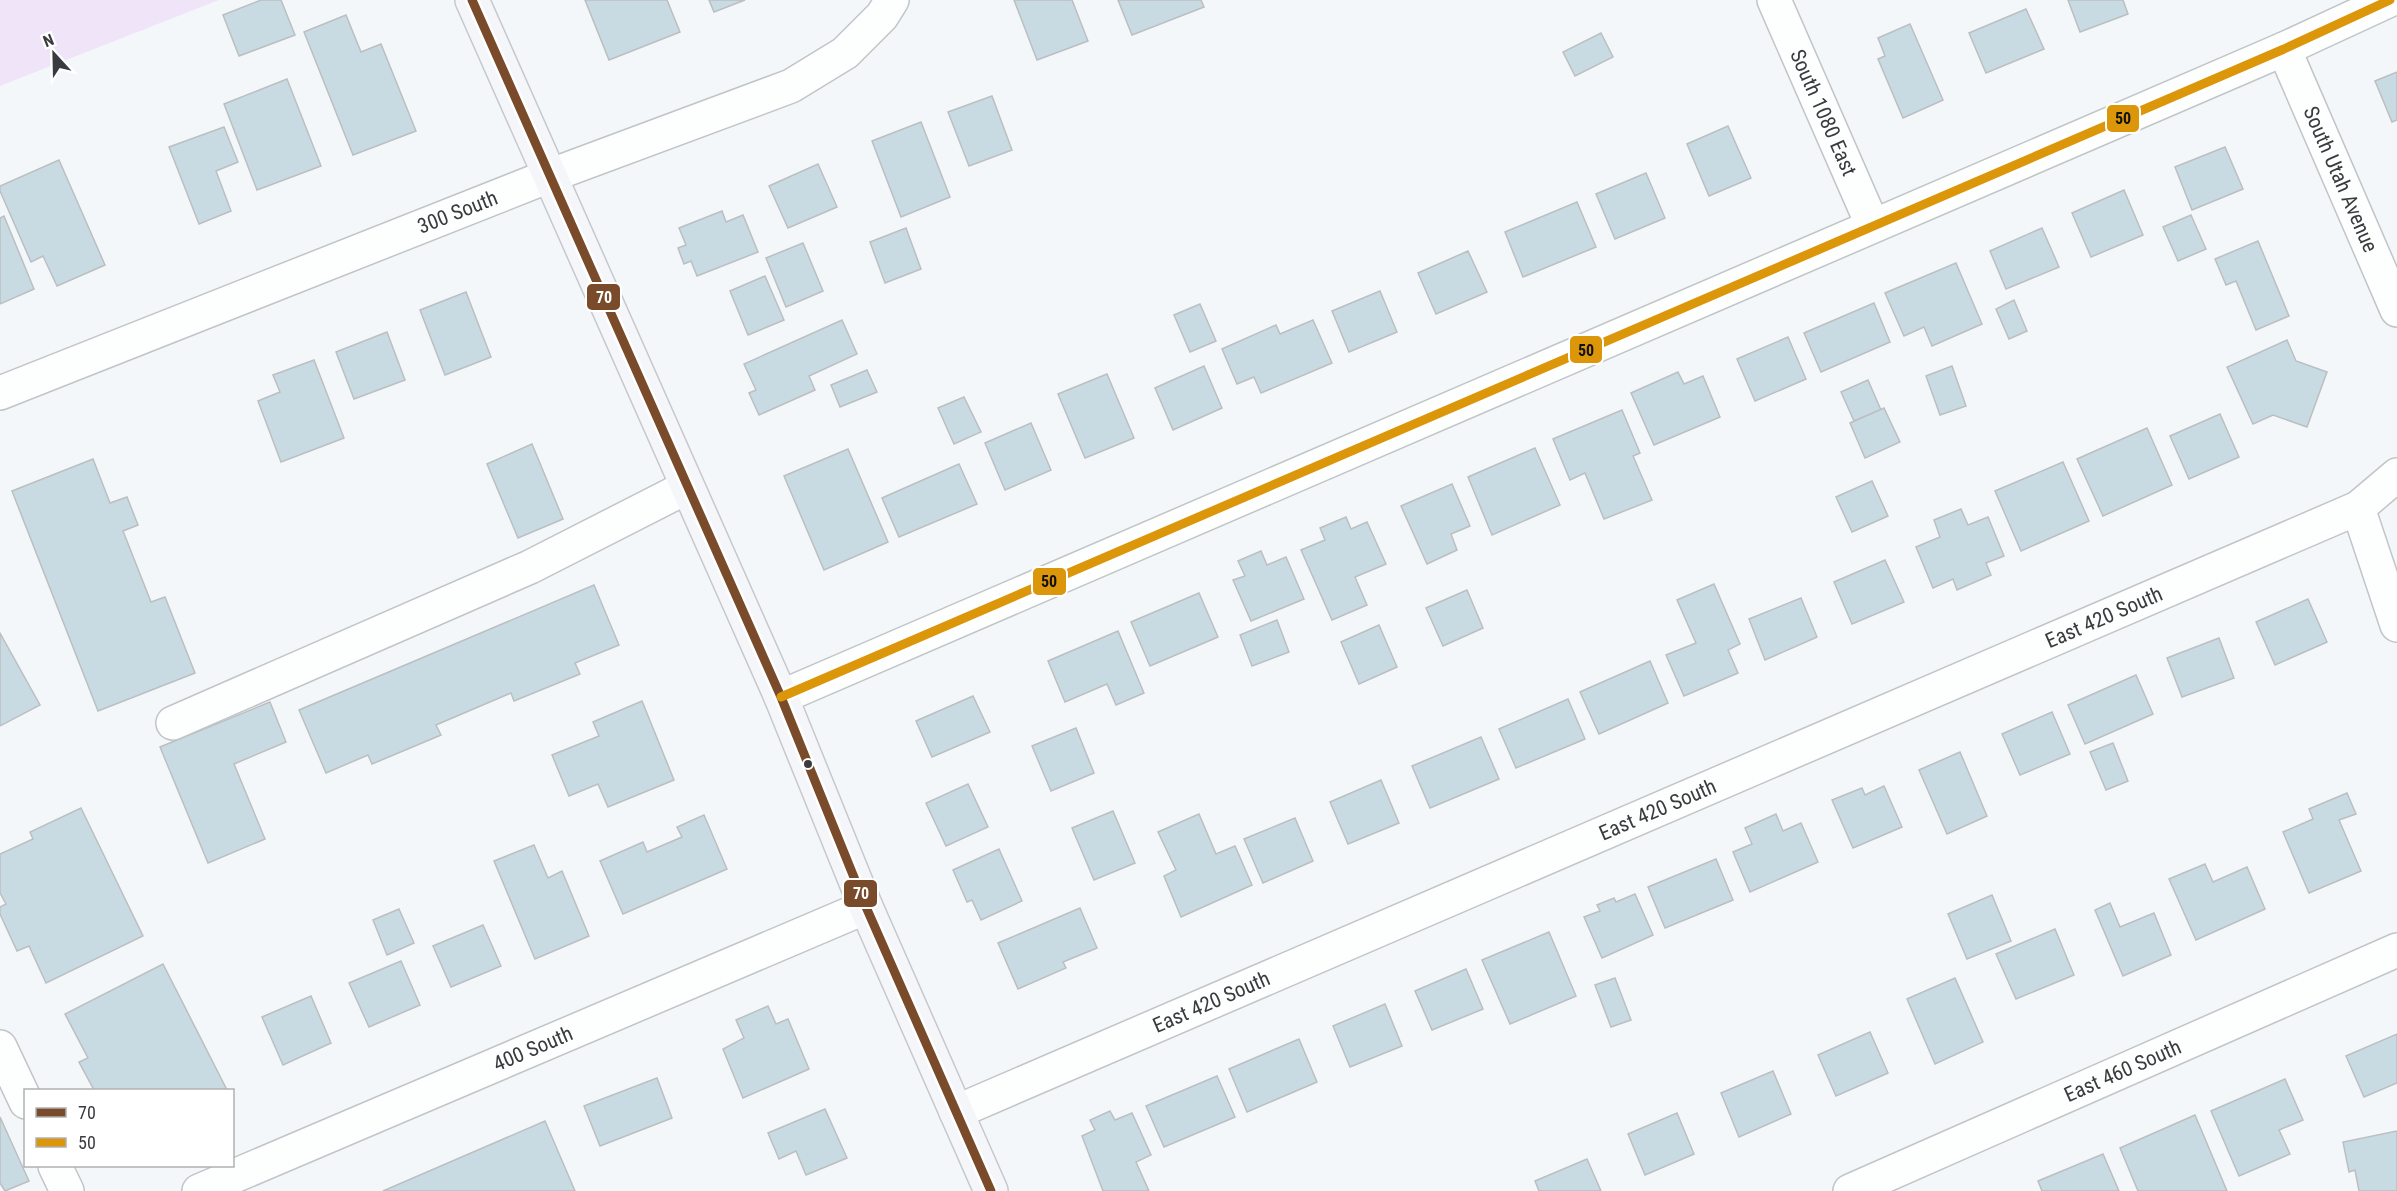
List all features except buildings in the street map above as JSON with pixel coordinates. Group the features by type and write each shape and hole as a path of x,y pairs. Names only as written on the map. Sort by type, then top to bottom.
{"main road":[{"path":"472,0 781,697 866,907 991,1191"}],"street":[{"name":"300 South","path":"0,393 549,176 790,86 845,54 882,16 892,0"},
{"name":"South 1080 East","path":"1774,0 1872,224"},
{"path":"781,697 1872,224 2284,49 2391,0"},
{"name":"South Utah Avenue","path":"2284,49 2397,310"},
{"path":"2397,475 2358,508 2397,625"},
{"path":"173,723 530,567 687,488"},
{"name":"East 420 South","path":"956,1112 2358,508"},
{"name":"400 South","path":"199,1191 251,1181 866,907"},
{"name":"East 460 South","path":"1850,1191 2397,950"},
{"path":"0,1047 24,1098"},
{"path":"55,1167 67,1191"}],"shaded area":[{"path":"0,0 219,0 0,86"}],"transit line":[{"name":"70","path":"472,0 781,697 866,907 991,1191"},
{"name":"50","path":"781,697 2284,49 2390,0"}]}
